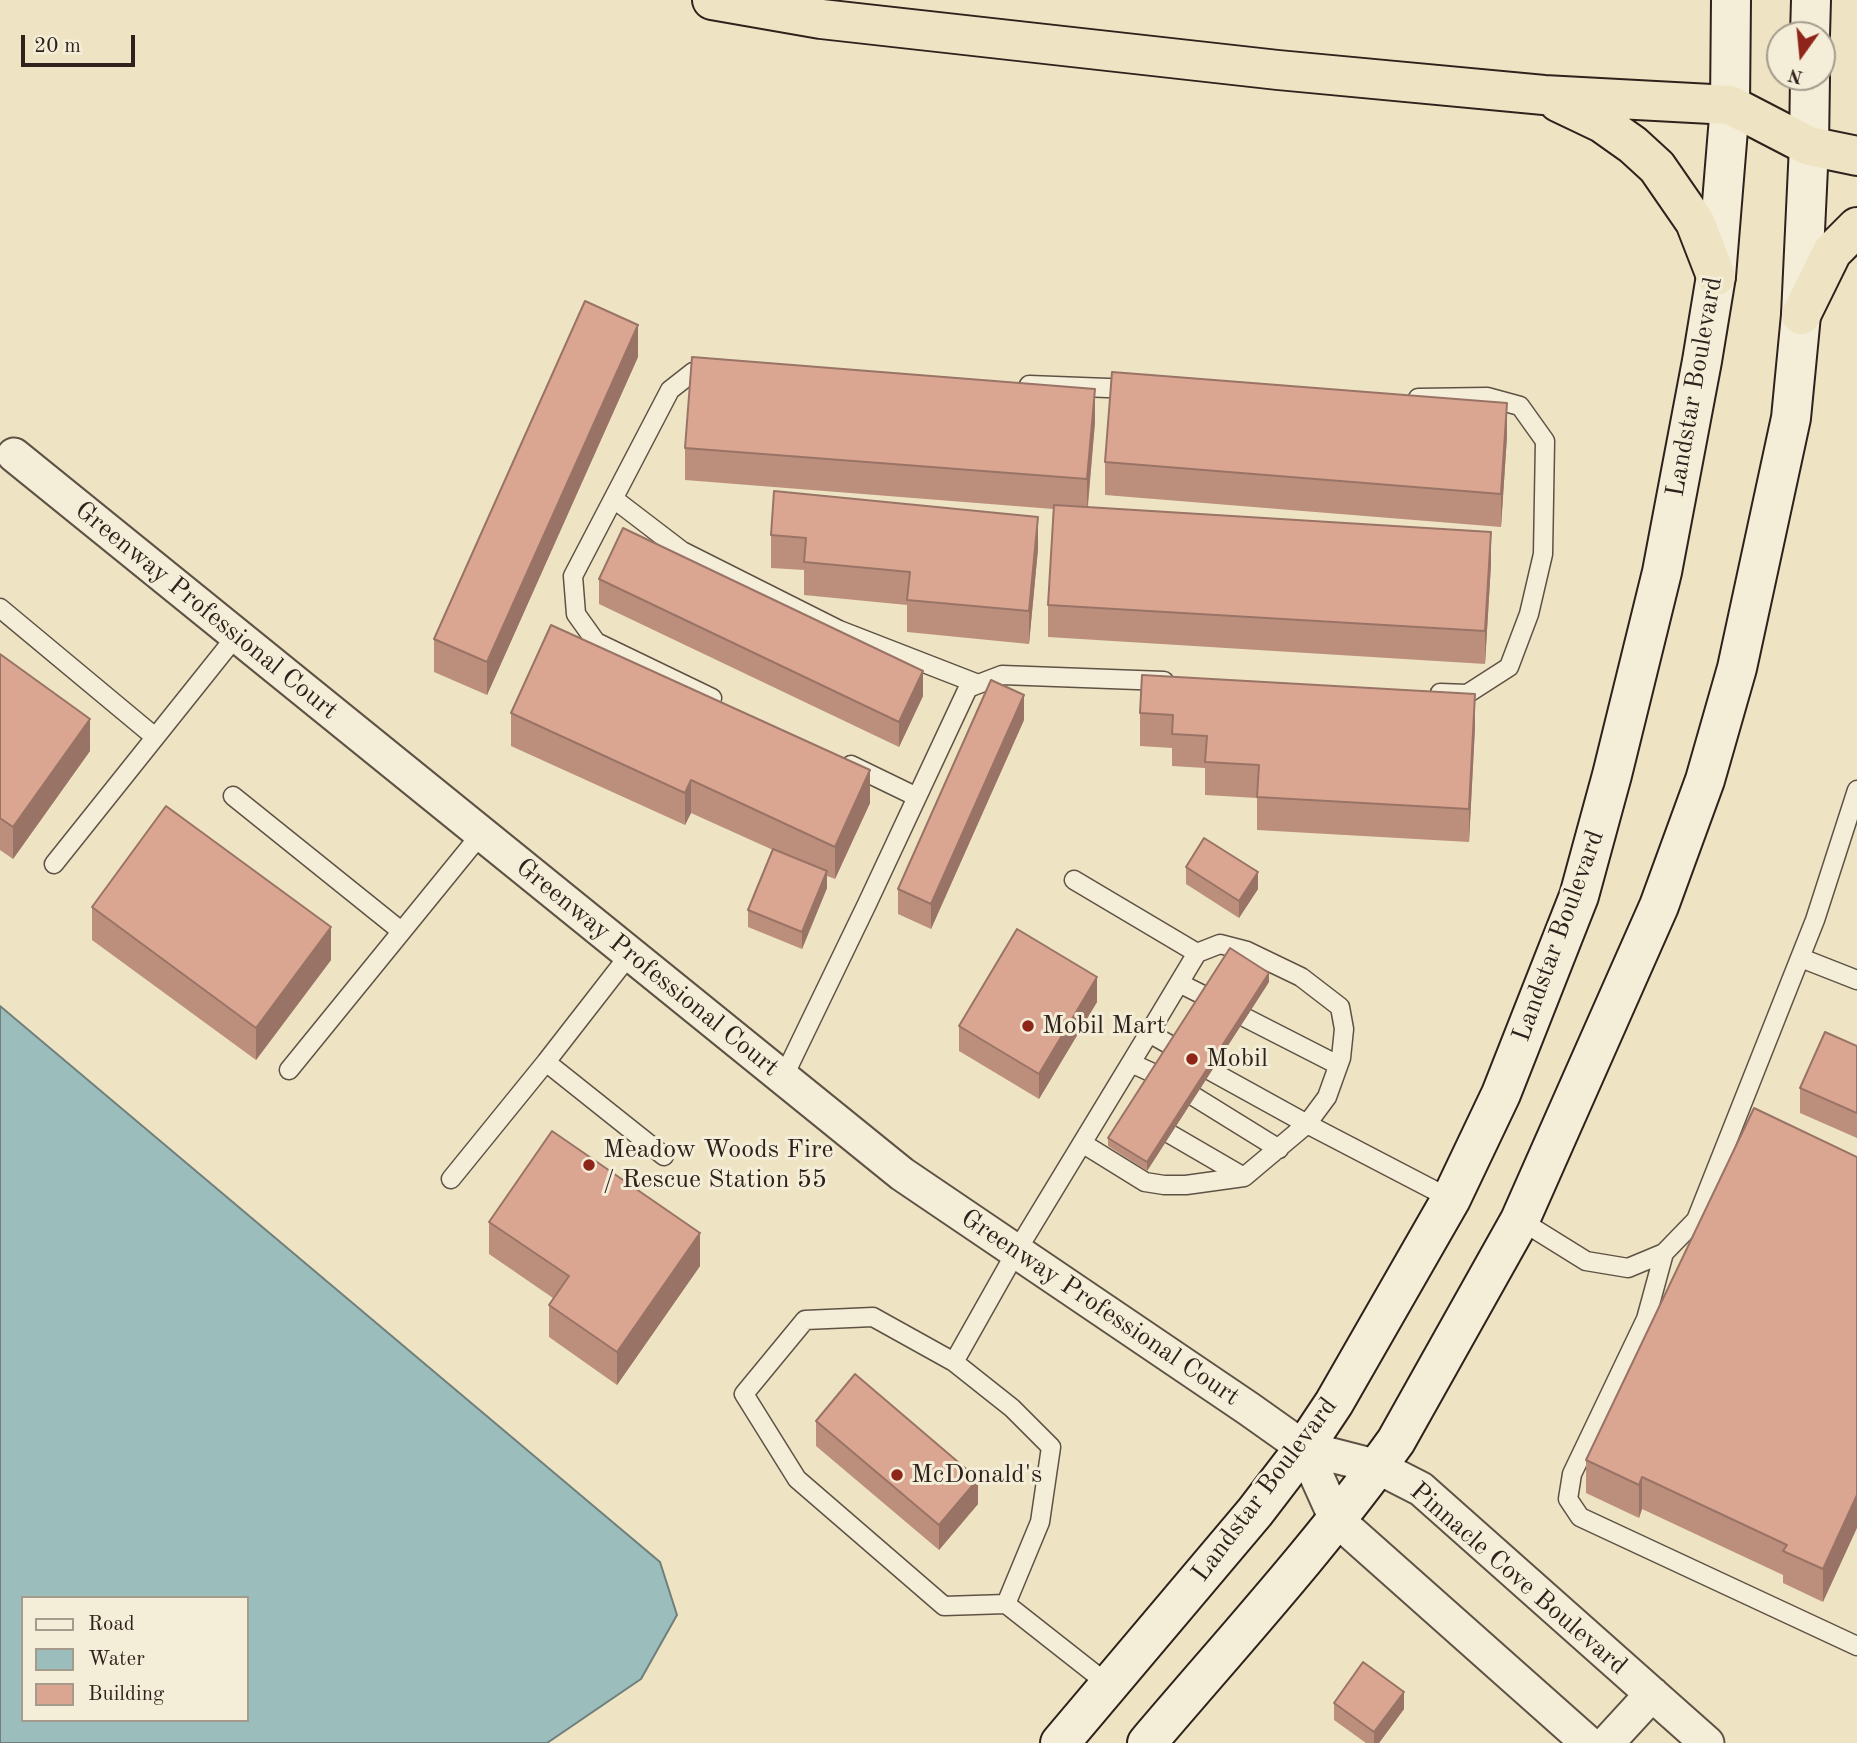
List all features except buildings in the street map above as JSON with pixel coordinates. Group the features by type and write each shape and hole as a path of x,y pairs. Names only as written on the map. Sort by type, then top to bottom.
{"highway":[{"path":"712,0 821,19 1265,68 1544,95 1730,105 1809,146 1857,156"},
{"path":"1544,95 1602,123 1633,145 1657,167 1695,222 1716,275"},
{"path":"1801,315 1832,252 1857,227"}],"street":[{"name":"Landstar Boulevard","path":"1060,1743 1255,1512 1304,1448 1334,1403 1451,1199 1501,1094 1579,897 1662,572 1702,361 1716,275 1730,105 1731,0"},
{"path":"1810,21 1811,0"},
{"path":"1147,1743 1336,1519 1396,1441 1520,1220 1659,906 1705,780 1737,667 1791,418 1801,315 1810,91"},
{"name":"Greenway Professional Court","path":"14,455 902,1174 1304,1448"},
{"path":"1304,1448 1336,1519 1588,1743"},
{"name":"Pinnacle Cove Boulevard","path":"1304,1448 1377,1467 1421,1489 1707,1743"},
{"path":"1607,1743 1652,1694"}],"lane":[{"path":"732,708 596,642 576,614 573,576 670,390 693,372 735,374"},
{"path":"1014,384 1154,390"},
{"path":"1405,398 1487,397 1520,405 1545,441 1543,554 1530,614 1509,667 1467,694 1426,692"},
{"path":"614,499 682,551 839,630 978,684"},
{"path":"0,608 155,737"},
{"path":"54,864 237,635"},
{"path":"783,1078 968,688 1002,675 1180,682"},
{"path":"830,755 917,797"},
{"path":"233,796 401,930"},
{"path":"1520,1220 1586,1261 1628,1268 1664,1253 1696,1220 1746,1111 1815,920 1856,796"},
{"path":"289,1070 481,834"},
{"path":"1074,880 1197,953"},
{"path":"954,1362 1082,1143 1113,1104 1131,1063 1197,953 1220,944 1247,951 1301,977 1340,1007 1345,1029 1338,1065 1327,1097 1307,1125 1244,1177 1186,1185 1145,1182 1082,1143"},
{"path":"451,1179 630,954"},
{"path":"1801,958 1857,980"},
{"path":"1179,983 1205,996"},
{"path":"1246,1018 1338,1065"},
{"path":"1149,1033 1172,1046"},
{"path":"546,1062 664,1156"},
{"path":"1131,1063 1155,1074"},
{"path":"1211,1071 1307,1125 1451,1199"},
{"path":"1195,1097 1279,1149"},
{"path":"1170,1134 1244,1177"},
{"path":"1664,1253 1646,1319 1572,1474 1568,1499 1580,1517 1857,1646"},
{"path":"1006,1604 1040,1522 1051,1447 1012,1408 954,1362 873,1317 804,1320 744,1394 797,1479 944,1606 1006,1604 1109,1685"}],"water":[{"path":"0,1006 660,1562 677,1615 641,1679 547,1743 0,1743"}],"place":[{"name":"Mobil Mart","path":"1028,1026"},
{"name":"Mobil","path":"1192,1059"},
{"name":"Meadow Woods Fire / Rescue Station 55","path":"589,1165"},
{"name":"McDonald's","path":"897,1475"}]}
